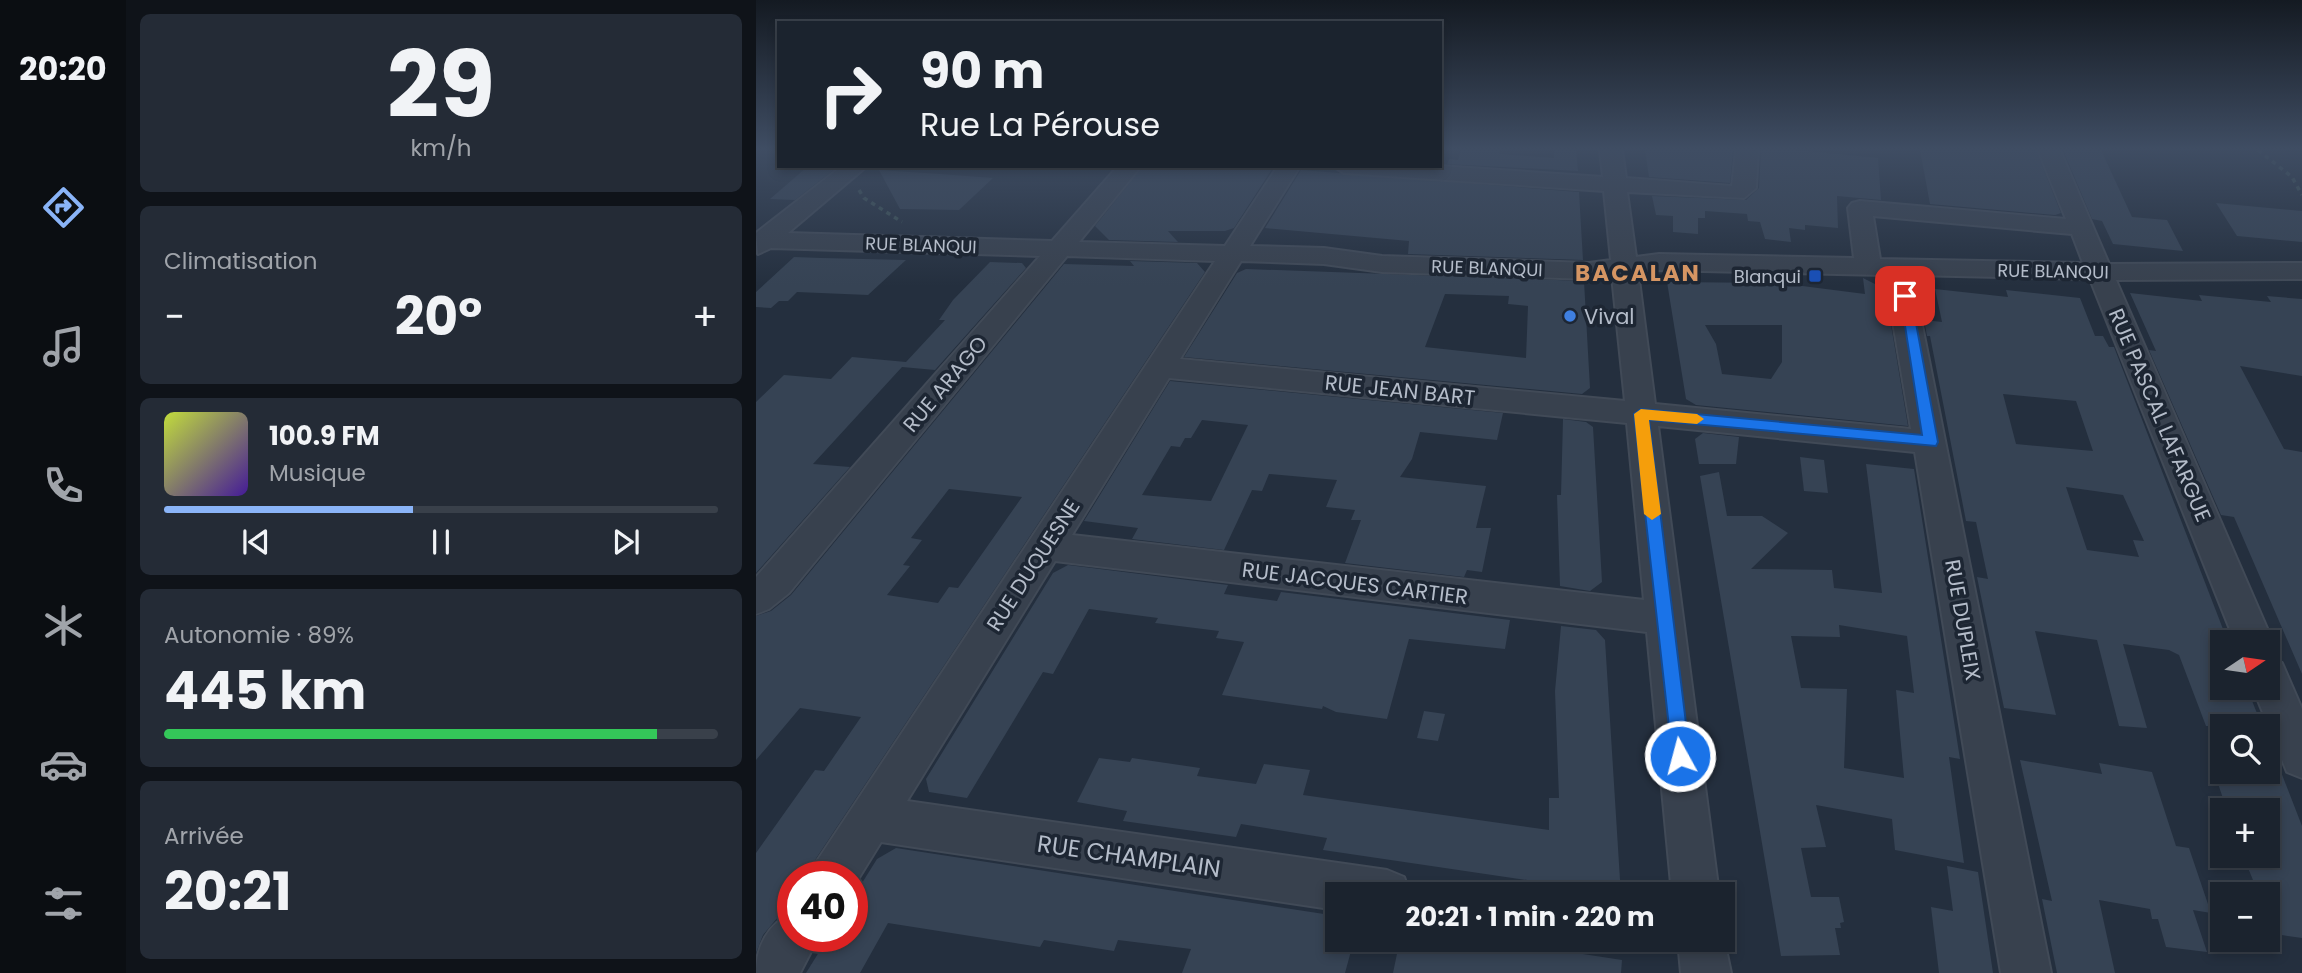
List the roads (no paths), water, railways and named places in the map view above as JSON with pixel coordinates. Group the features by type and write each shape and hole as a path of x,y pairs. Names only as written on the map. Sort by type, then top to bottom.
{"street":[{"path":"759,243 824,195"},
{"name":"RUE ARAGO","path":"756,598 776,582 1105,195"},
{"name":"RUE DUQUESNE","path":"843,861 1270,195"},
{"path":"1615,195 1695,882"},
{"name":"RUE PASCAL LAFARGUE","path":"2068,195 2249,630"},
{"name":"RUE DUPLEIX","path":"2026,973 1931,442 1883,267 1860,208 2081,228"},
{"name":"RUE BLANQUI","path":"759,243 1233,253 1382,264 1589,271 1659,262 2100,272 2302,271"},
{"name":"RUE JEAN BART","path":"1160,367 1931,442"},
{"name":"RUE JACQUES CARTIER","path":"1046,546 1664,618"},
{"path":"2278,700 2302,758"},
{"name":"RUE CHAMPLAIN","path":"871,818 1325,885"},
{"path":"771,973 785,952"},
{"path":"1703,952 1706,973"}],"place":[{"name":"Blanqui","path":"1815,276"},
{"name":"Vival","path":"1570,316"}],"district":[{"name":"BACALAN","path":"1638,273"}]}
